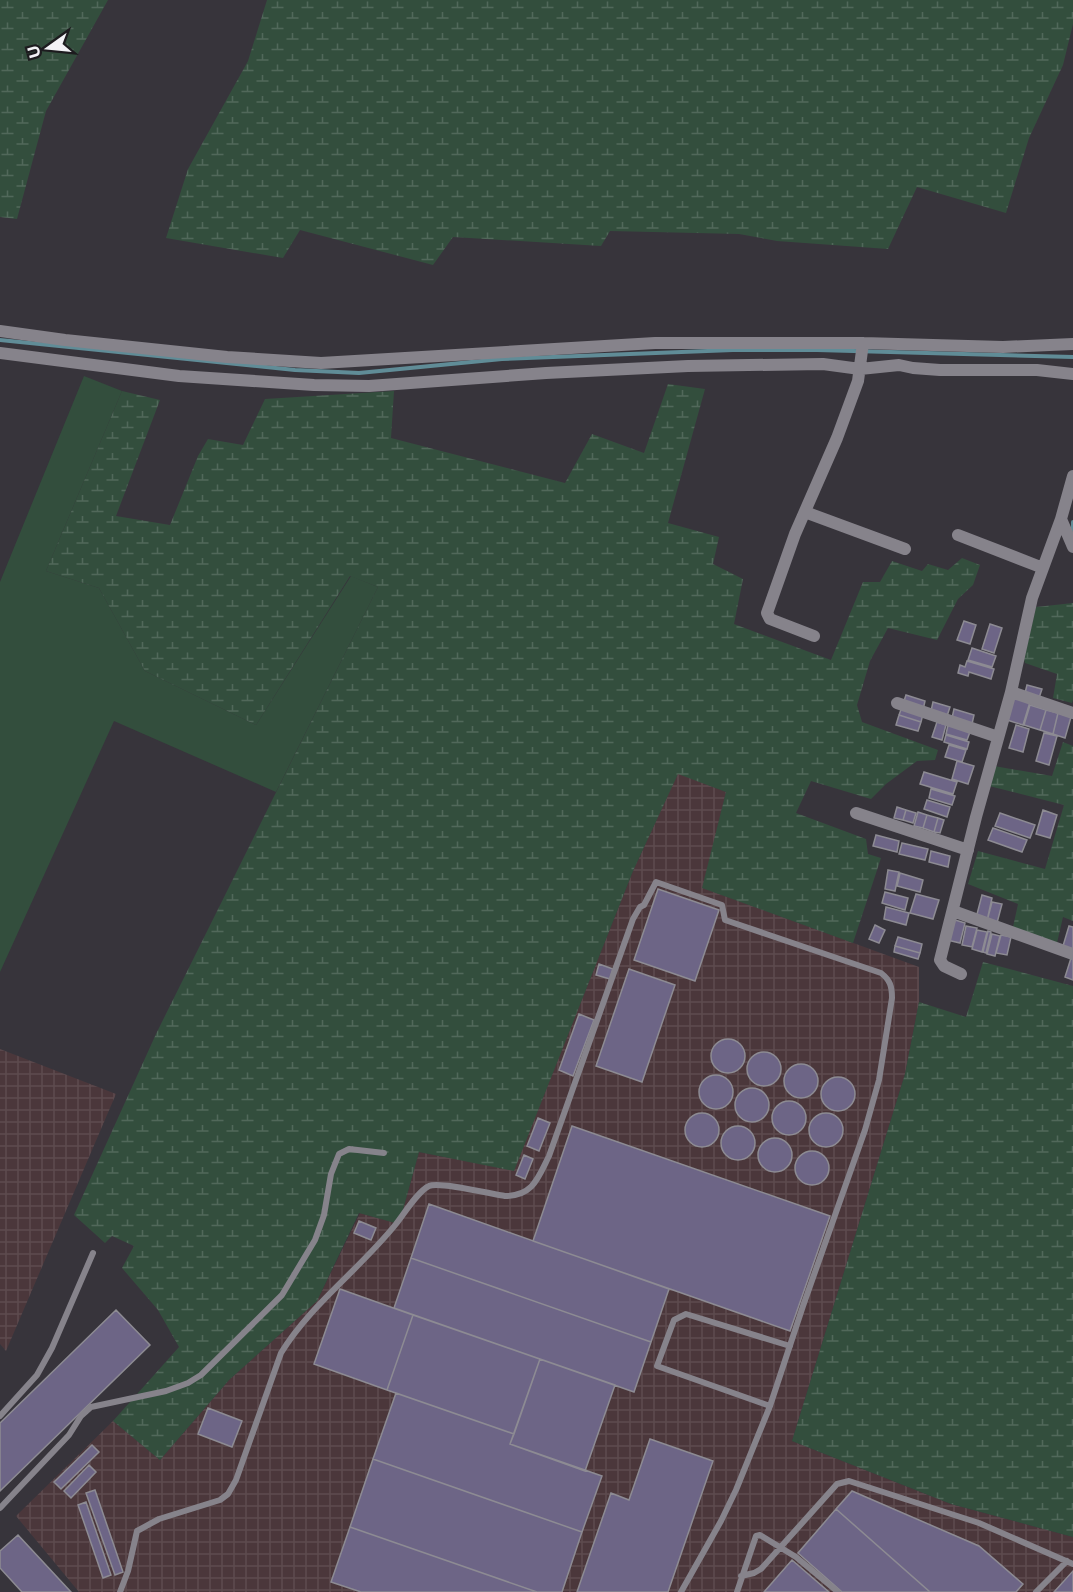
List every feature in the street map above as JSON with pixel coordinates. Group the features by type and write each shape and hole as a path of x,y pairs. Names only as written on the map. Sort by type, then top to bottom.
{"street":[{"path":"0,331 59,342 317,365 655,343 1003,347 1073,344"},
{"path":"56,360 59,342"},
{"path":"784,363 786,345"},
{"path":"814,636 770,619 767,613 858,381 863,346"},
{"path":"0,353 180,376 369,386 620,369 784,363 861,368 899,365 913,369 940,370 1037,370 1073,374"},
{"path":"314,383 317,365"},
{"path":"961,974 944,966 941,962 968,850 1011,692 1032,598 1061,519 1073,476"},
{"path":"805,512 905,549"},
{"path":"1061,519 1073,547"},
{"path":"958,535 1043,568"},
{"path":"1011,692 1073,713"},
{"path":"897,703 998,737"},
{"path":"855,813 968,850"},
{"path":"953,911 1073,954"}],"lane":[{"path":"120,1592 128,1572 137,1531 159,1519 220,1500 228,1494 236,1479 280,1353 343,1280 380,1243 424,1189 435,1184 515,1196 527,1191 537,1181 549,1156 633,919 640,907 644,905 656,882 722,905 726,920 881,973 889,980 892,988 874,1100 770,1406 722,1521 681,1592"},
{"path":"0,1508 69,1435 81,1416 91,1407 166,1391 188,1383 201,1375 282,1295 315,1240 324,1215 331,1174 339,1154 349,1149 384,1153"},
{"path":"0,1416 37,1375 93,1253"},
{"path":"770,1406 657,1366 674,1320 686,1314 790,1346"},
{"path":"741,1576 761,1569 837,1484 849,1480 979,1523 1070,1562 1036,1592"},
{"path":"737,1592 756,1536 762,1535 796,1557 838,1592"}],"shaded area":[{"path":"678,773 726,792 703,888 919,967 919,1002 905,1074 792,1441 951,1504 1073,1537 1073,1592 79,1592 16,1516 113,1421 160,1460 229,1380 317,1301 360,1213 399,1224 419,1152 514,1170 633,871"},
{"path":"0,1049 116,1094 6,1351 0,1344"}],"green space":[{"path":"0,0 108,0 46,111 17,219 0,217"},
{"path":"267,0 1073,0 1073,24 1063,65 1029,138 1006,213 917,187 888,249 777,241 739,234 610,231 601,246 453,237 433,265 300,230 283,258 166,238 188,169 248,61"},
{"path":"84,376 122,391 46,571 99,588 145,671 256,725 351,576 378,587 276,792 114,721 0,972 0,582"},
{"path":"668,384 705,389 668,523 719,537 713,564 743,579 734,624 831,660 863,582 880,582 892,561 922,571 928,564 948,570 962,558 980,565 973,585 958,599 937,640 888,628 870,661 857,705 862,722 938,750 935,760 917,761 886,784 871,799 811,781 796,813 866,839 868,854 881,858 853,943 702,888 726,792 678,774 633,871 514,1171 419,1152 399,1224 359,1213 317,1301 229,1380 160,1460 113,1421 179,1347 158,1310 122,1268 134,1246 112,1236 105,1243 74,1215 156,1034 378,587 350,576 256,725 145,671 99,588 46,571 122,391 160,400 116,516 170,525 198,456 208,439 243,445 265,399 394,391 391,438 565,483 592,434 644,453"},
{"path":"1073,603 1072,703 1053,698 1057,674 1025,663 1024,659 1036,607"},
{"path":"1063,742 1073,746 1073,921 1063,917 1057,943 1013,927 1018,904 968,884 978,851 1045,869 1064,805 989,786 994,766 1052,776"},
{"path":"983,962 1073,986 1073,1537 951,1504 792,1441 905,1074 919,1002 966,1017"}],"building":[{"path":"964,621 976,625 970,644 957,640"},
{"path":"990,624 1002,628 994,653 982,649"},
{"path":"972,648 996,656 992,667 968,660"},
{"path":"967,661 994,669 991,679 969,672 968,676 958,673 960,665 965,667"},
{"path":"1027,685 1042,689 1039,698 1025,693"},
{"path":"906,695 925,701 923,710 903,704"},
{"path":"1013,697 1030,702 1023,725 1007,720"},
{"path":"933,702 950,707 947,716 931,711"},
{"path":"1030,705 1046,710 1040,730 1024,725"},
{"path":"902,707 923,714 921,722 899,715"},
{"path":"954,709 974,715 972,724 952,718"},
{"path":"1046,710 1058,713 1053,734 1040,730"},
{"path":"1058,713 1071,717 1065,738 1053,734"},
{"path":"899,715 921,722 918,731 896,725"},
{"path":"937,722 946,725 942,740 932,737"},
{"path":"948,725 970,732 967,740 946,734"},
{"path":"1016,725 1029,729 1023,752 1009,748"},
{"path":"1044,733 1057,736 1049,765 1036,761"},
{"path":"946,735 969,742 967,749 944,742"},
{"path":"949,745 966,750 962,762 945,757"},
{"path":"957,761 974,766 968,784 952,779"},
{"path":"924,772 957,782 953,794 920,784"},
{"path":"931,789 955,796 952,805 929,798"},
{"path":"927,800 950,807 947,817 924,809"},
{"path":"897,807 906,810 903,820 894,818"},
{"path":"906,810 916,813 913,823 903,820"},
{"path":"1043,810 1057,815 1050,838 1036,834"},
{"path":"918,812 927,815 923,828 914,826"},
{"path":"1000,813 1035,825 1030,838 995,826"},
{"path":"927,815 938,818 934,832 923,828"},
{"path":"938,818 944,820 940,833 934,832"},
{"path":"993,828 1027,840 1022,852 988,840"},
{"path":"876,835 899,841 897,852 873,846"},
{"path":"902,843 928,849 925,860 899,854"},
{"path":"931,851 950,856 948,867 929,862"},
{"path":"888,870 899,872 895,891 885,889"},
{"path":"900,873 923,880 920,892 897,886"},
{"path":"658,889 719,910 695,981 634,960"},
{"path":"885,892 908,898 905,910 882,903"},
{"path":"916,894 939,900 933,919 910,913"},
{"path":"982,895 992,898 987,921 976,918"},
{"path":"992,902 1002,904 997,923 987,921"},
{"path":"886,907 909,913 906,925 884,919"},
{"path":"952,919 965,923 960,943 947,940"},
{"path":"875,925 885,930 879,943 869,939"},
{"path":"966,926 977,928 972,947 962,945"},
{"path":"1069,926 1073,927 1073,950 1063,946"},
{"path":"977,930 987,932 982,952 972,949"},
{"path":"988,931 991,932 986,953 983,952"},
{"path":"992,934 1000,936 995,956 987,954"},
{"path":"1001,935 1011,937 1007,955 996,953"},
{"path":"898,937 922,944 920,953 895,946"},
{"path":"895,946 920,953 918,959 894,952"},
{"path":"1071,958 1073,959 1073,980 1065,977"},
{"path":"599,964 613,969 610,979 596,975"},
{"path":"629,969 675,985 642,1082 596,1066"},
{"path":"579,1014 594,1020 573,1076 559,1070"},
{"path":"728,1039 740,1044 745,1056 740,1068 728,1073 716,1068 711,1056 716,1044"},
{"path":"764,1052 776,1057 781,1069 776,1081 764,1086 752,1081 747,1069 752,1057"},
{"path":"801,1064 813,1069 818,1081 813,1093 801,1098 789,1093 784,1081 789,1069"},
{"path":"716,1075 728,1080 733,1092 728,1104 716,1109 704,1104 699,1092 704,1080"},
{"path":"838,1077 850,1082 855,1094 850,1106 838,1111 826,1106 821,1094 826,1082"},
{"path":"752,1088 764,1093 769,1105 764,1117 752,1122 740,1117 735,1105 740,1093"},
{"path":"789,1101 801,1106 806,1118 801,1130 789,1135 777,1130 772,1118 777,1106"},
{"path":"702,1113 714,1118 719,1130 714,1142 702,1147 690,1142 685,1130 690,1118"},
{"path":"826,1113 838,1118 843,1130 838,1142 826,1147 814,1142 809,1130 814,1118"},
{"path":"538,1118 550,1123 539,1151 527,1146"},
{"path":"572,1126 830,1216 790,1331 533,1241"},
{"path":"738,1126 750,1131 755,1143 750,1155 738,1160 726,1155 721,1143 726,1131"},
{"path":"775,1138 787,1143 792,1155 787,1167 775,1172 763,1167 758,1155 763,1143"},
{"path":"812,1151 824,1156 829,1168 824,1180 812,1185 800,1180 795,1168 800,1156"},
{"path":"524,1155 533,1159 525,1179 516,1175"},
{"path":"429,1204 669,1289 651,1342 411,1258"},
{"path":"359,1221 376,1228 371,1240 354,1233"},
{"path":"411,1258 651,1342 634,1392 394,1308"},
{"path":"340,1289 413,1315 387,1390 314,1364"},
{"path":"116,1310 150,1345 0,1491 0,1423"},
{"path":"413,1315 540,1359 514,1434 387,1390"},
{"path":"540,1359 615,1385 585,1471 510,1444"},
{"path":"396,1393 514,1434 510,1444 602,1476 582,1532 373,1459"},
{"path":"208,1408 242,1421 232,1447 198,1434"},
{"path":"650,1439 713,1461 668,1592 577,1592 611,1493 629,1500"},
{"path":"92,1445 99,1452 61,1489 54,1482"},
{"path":"373,1459 582,1532 562,1592 537,1592 350,1527"},
{"path":"89,1465 96,1472 71,1498 64,1491"},
{"path":"95,1490 123,1572 115,1575 86,1493"},
{"path":"852,1491 979,1546 1023,1584 1016,1592 930,1592 836,1509"},
{"path":"86,1502 111,1575 103,1578 78,1505"},
{"path":"836,1509 930,1592 842,1592 798,1553"},
{"path":"350,1527 537,1592 361,1592 331,1582"},
{"path":"18,1535 71,1592 22,1592 0,1568 0,1551"},
{"path":"792,1560 829,1592 764,1592"},
{"path":"1073,1571 1073,1592 1054,1592"}],"waterway":[{"path":"0,340 295,370 359,373 502,359 733,350 1073,357"},
{"path":"1073,522 1073,530"}]}
